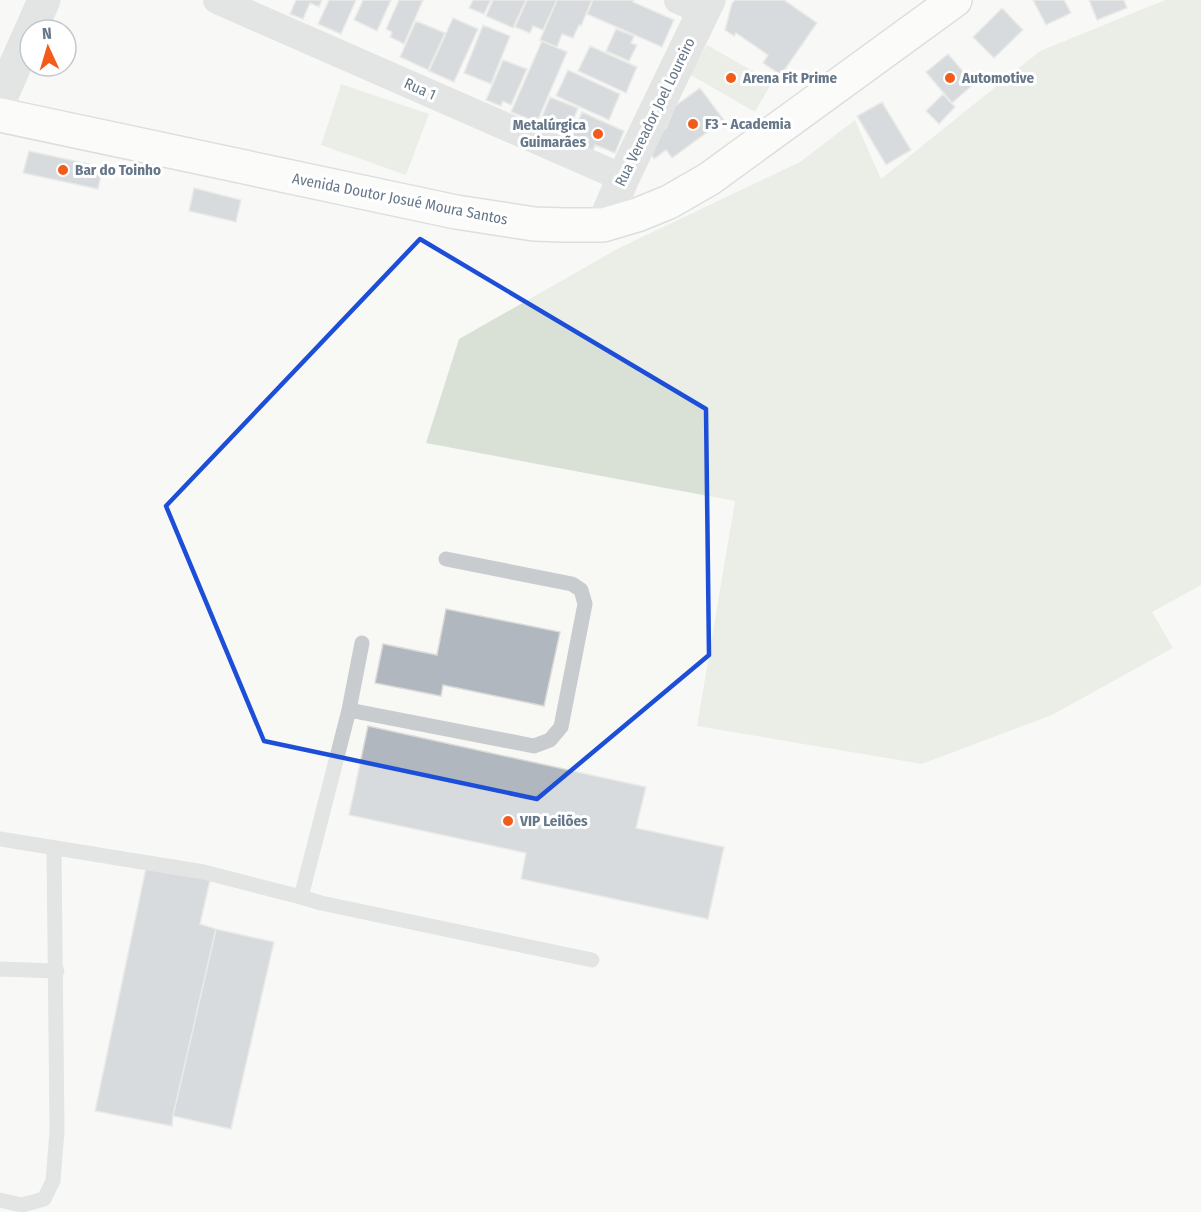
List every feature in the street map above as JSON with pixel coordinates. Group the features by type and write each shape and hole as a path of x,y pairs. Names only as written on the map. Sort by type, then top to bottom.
{"main road":[{"name":"Avenida Doutor Josué Moura Santos","path":"0,116 456,212 534,224 603,225 669,202 709,179 955,0"}],"street":[{"path":"36,18 44,0"},
{"name":"Rua 1","path":"217,0 623,178"},
{"name":"Rua Vereador Joel Loureiro","path":"603,225 697,4"},
{"path":"0,100 18,59"}],"lane":[{"path":"349,710 534,746 550,740 561,727 585,604 581,590 572,584 446,559"},
{"path":"301,897 349,710 362,643"},
{"path":"0,839 204,872 321,903 592,960"},
{"path":"0,1200 22,1205 44,1199 53,1181 57,1131 54,848"},
{"path":"0,969 57,971"}],"highlighted area":[{"path":"420,239 706,409 709,655 537,799 264,741 166,506"}],"shaded area":[{"path":"1165,0 1201,0 1201,585 1152,612 1173,648 1052,715 922,764 697,726 735,501 426,443 459,339 619,248 800,162 855,120 881,179 1040,51"},
{"name":"Arena Fit Prime","path":"707,45 772,82 755,112 689,74"},
{"path":"341,84 429,114 406,175 321,145"}],"building":[{"path":"296,0 322,0 319,7 310,3 303,19 290,14"},
{"path":"329,0 356,0 341,34 318,24"},
{"path":"363,0 391,0 377,31 354,20"},
{"path":"399,0 423,0 404,44 390,37 392,32 386,29"},
{"path":"473,0 491,0 484,14 469,8"},
{"path":"493,0 526,0 513,28 486,16"},
{"path":"527,0 557,0 543,30 533,26 530,33 515,27"},
{"path":"557,0 592,0 573,38 562,34 557,47 540,40"},
{"path":"593,0 634,0 633,2 674,20 662,47 587,14"},
{"path":"735,0 784,0 817,23 781,75 763,63 768,55 736,33 734,36 725,30 732,3"},
{"path":"1033,0 1064,0 1071,13 1046,25"},
{"path":"1089,0 1124,0 1127,8 1097,20"},
{"path":"1002,8 1023,30 994,58 973,37"},
{"path":"453,18 478,29 454,82 429,71"},
{"path":"416,21 445,33 428,70 400,57"},
{"path":"483,25 510,36 491,84 464,73"},
{"path":"616,29 634,36 631,43 637,45 629,61 606,51"},
{"path":"542,41 567,52 537,122 511,112"},
{"path":"590,46 637,67 626,93 578,71"},
{"name":"Automotive","path":"948,54 974,84 952,103 926,72"},
{"path":"503,60 527,69 511,105 503,101 501,106 486,100"},
{"path":"568,70 620,94 609,120 556,96"},
{"name":"F3 - Academia","path":"700,88 724,120 672,158 666,150 654,159 650,152 656,135 666,128 675,106"},
{"path":"943,94 955,107 939,124 926,111"},
{"path":"550,97 578,108 567,136 539,124"},
{"path":"882,102 911,150 886,165 857,116"},
{"name":"Metalúrgica Guimarães","path":"582,112 624,131 615,153 595,145 592,152 574,144 577,138 572,136"},
{"name":"Bar do Toinho","path":"29,151 103,167 98,189 23,173"},
{"path":"194,188 241,200 236,222 189,211"},
{"path":"446,609 560,632 544,706 443,685 441,696 375,683 383,644 437,655"},
{"name":"VIP Leilões","path":"368,726 646,787 636,828 724,847 708,919 521,879 526,853 349,815"},
{"path":"147,863 211,876 200,924 216,929 172,1126 95,1111"},
{"path":"216,929 274,942 231,1129 173,1116"}],"place":[{"name":"Arena Fit Prime","path":"731,78"},
{"name":"Automotive","path":"950,78"},
{"name":"F3 - Academia","path":"693,124"},
{"name":"Metalúrgica Guimarães","path":"598,134"},
{"name":"Bar do Toinho","path":"63,170"},
{"name":"VIP Leilões","path":"508,821"}]}
